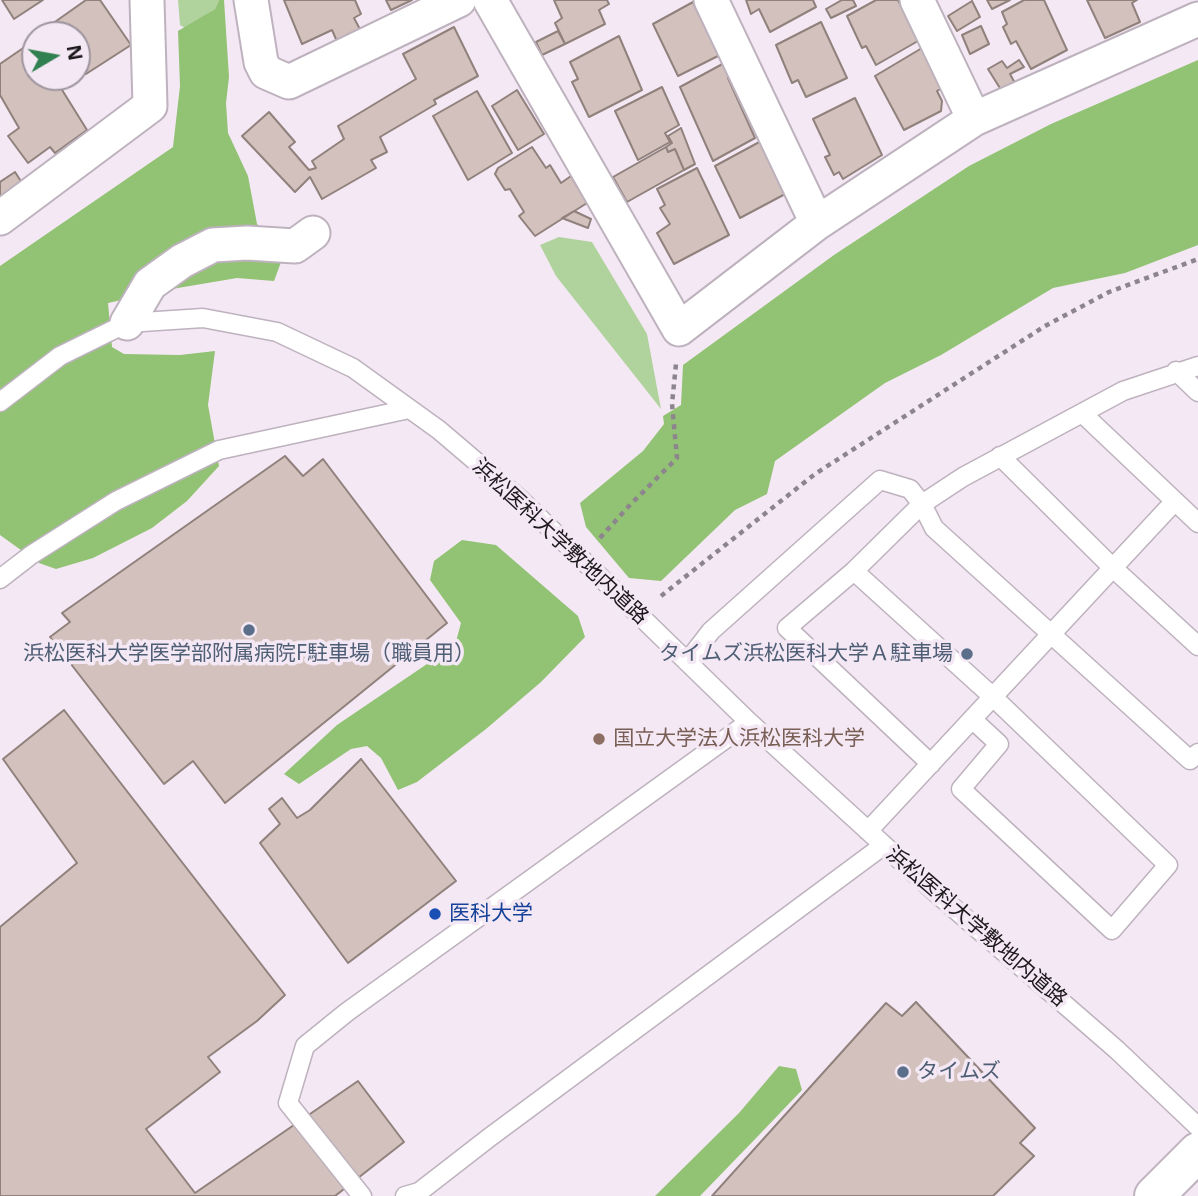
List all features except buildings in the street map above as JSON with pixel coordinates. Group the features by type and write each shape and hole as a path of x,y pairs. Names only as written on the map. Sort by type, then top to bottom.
{"street":[{"path":"0,218 150,107 147,0"},
{"path":"251,0 261,62 266,72 289,82 459,0"},
{"path":"490,0 679,329 817,223 974,119 1184,14"},
{"path":"711,0 817,223"},
{"path":"917,0 974,119"},
{"path":"127,323 150,284 182,261 213,245 247,243 295,246 313,233"},
{"path":"1154,1196 1198,1152"}],"lane":[{"name":"浜松医科大学敷地内道路","path":"0,402 60,356 127,323 203,318 277,332 353,368 439,430 520,499 749,722 868,831 1117,1050 1198,1128"},
{"path":"930,764 787,628 853,571 922,504 1000,456 1123,391 1176,371 1198,366"},
{"path":"1176,371 1198,392"},
{"path":"0,579 116,500 219,450 409,409"},
{"path":"1083,414 1198,523"},
{"path":"1000,456 1113,568 1198,646"},
{"path":"687,662 712,631 880,480 910,489 922,504 934,528 1190,760 1198,753"},
{"path":"868,831 1175,501"},
{"path":"853,571 992,696 1168,864 1112,930 961,789 999,744 972,719"},
{"path":"362,1196 288,1103 305,1046 347,1012 749,722"},
{"path":"405,1196 419,1192 884,845"}],"path":[{"path":"639,614 815,474 945,389 1045,326 1109,292 1198,259"},
{"path":"582,559 628,507 677,458 672,404 679,329"}],"green space":[{"path":"178,0 219,0 215,9 185,28 180,25"},
{"path":"219,0 224,0 229,77 226,103 228,133 248,176 257,224 284,254 274,281 237,278 108,303 112,347 124,354 180,355 215,351 208,405 219,466 187,501 152,528 93,558 56,569 39,563 0,535 0,266 173,147 180,86 178,31 215,9"},
{"path":"1198,60 1198,245 1125,273 1053,288 941,355 885,383 775,461 767,494 735,510 661,581 629,578 586,527 580,503 643,451 664,424 663,416 681,405 683,365 834,255 969,166 1051,124"},
{"path":"559,237 592,242 647,334 661,409 556,276 540,245"},
{"path":"462,540 496,545 578,616 585,637 541,682 417,782 398,790 381,758 367,746 351,749 299,784 284,774 337,725 455,645 461,623 430,580 434,561"},
{"path":"779,1066 796,1069 802,1090 700,1196 655,1196 739,1113"}],"place":[{"name":"浜松医科大学医学部附属病院F駐車場（職員用）","path":"249,630"},
{"name":"タイムズ浜松医科大学Ａ駐車場","path":"967,654"},
{"name":"国立大学法人浜松医科大学","path":"599,739"},
{"name":"医科大学","path":"435,914"},
{"name":"タイムズ","path":"903,1072"}]}
